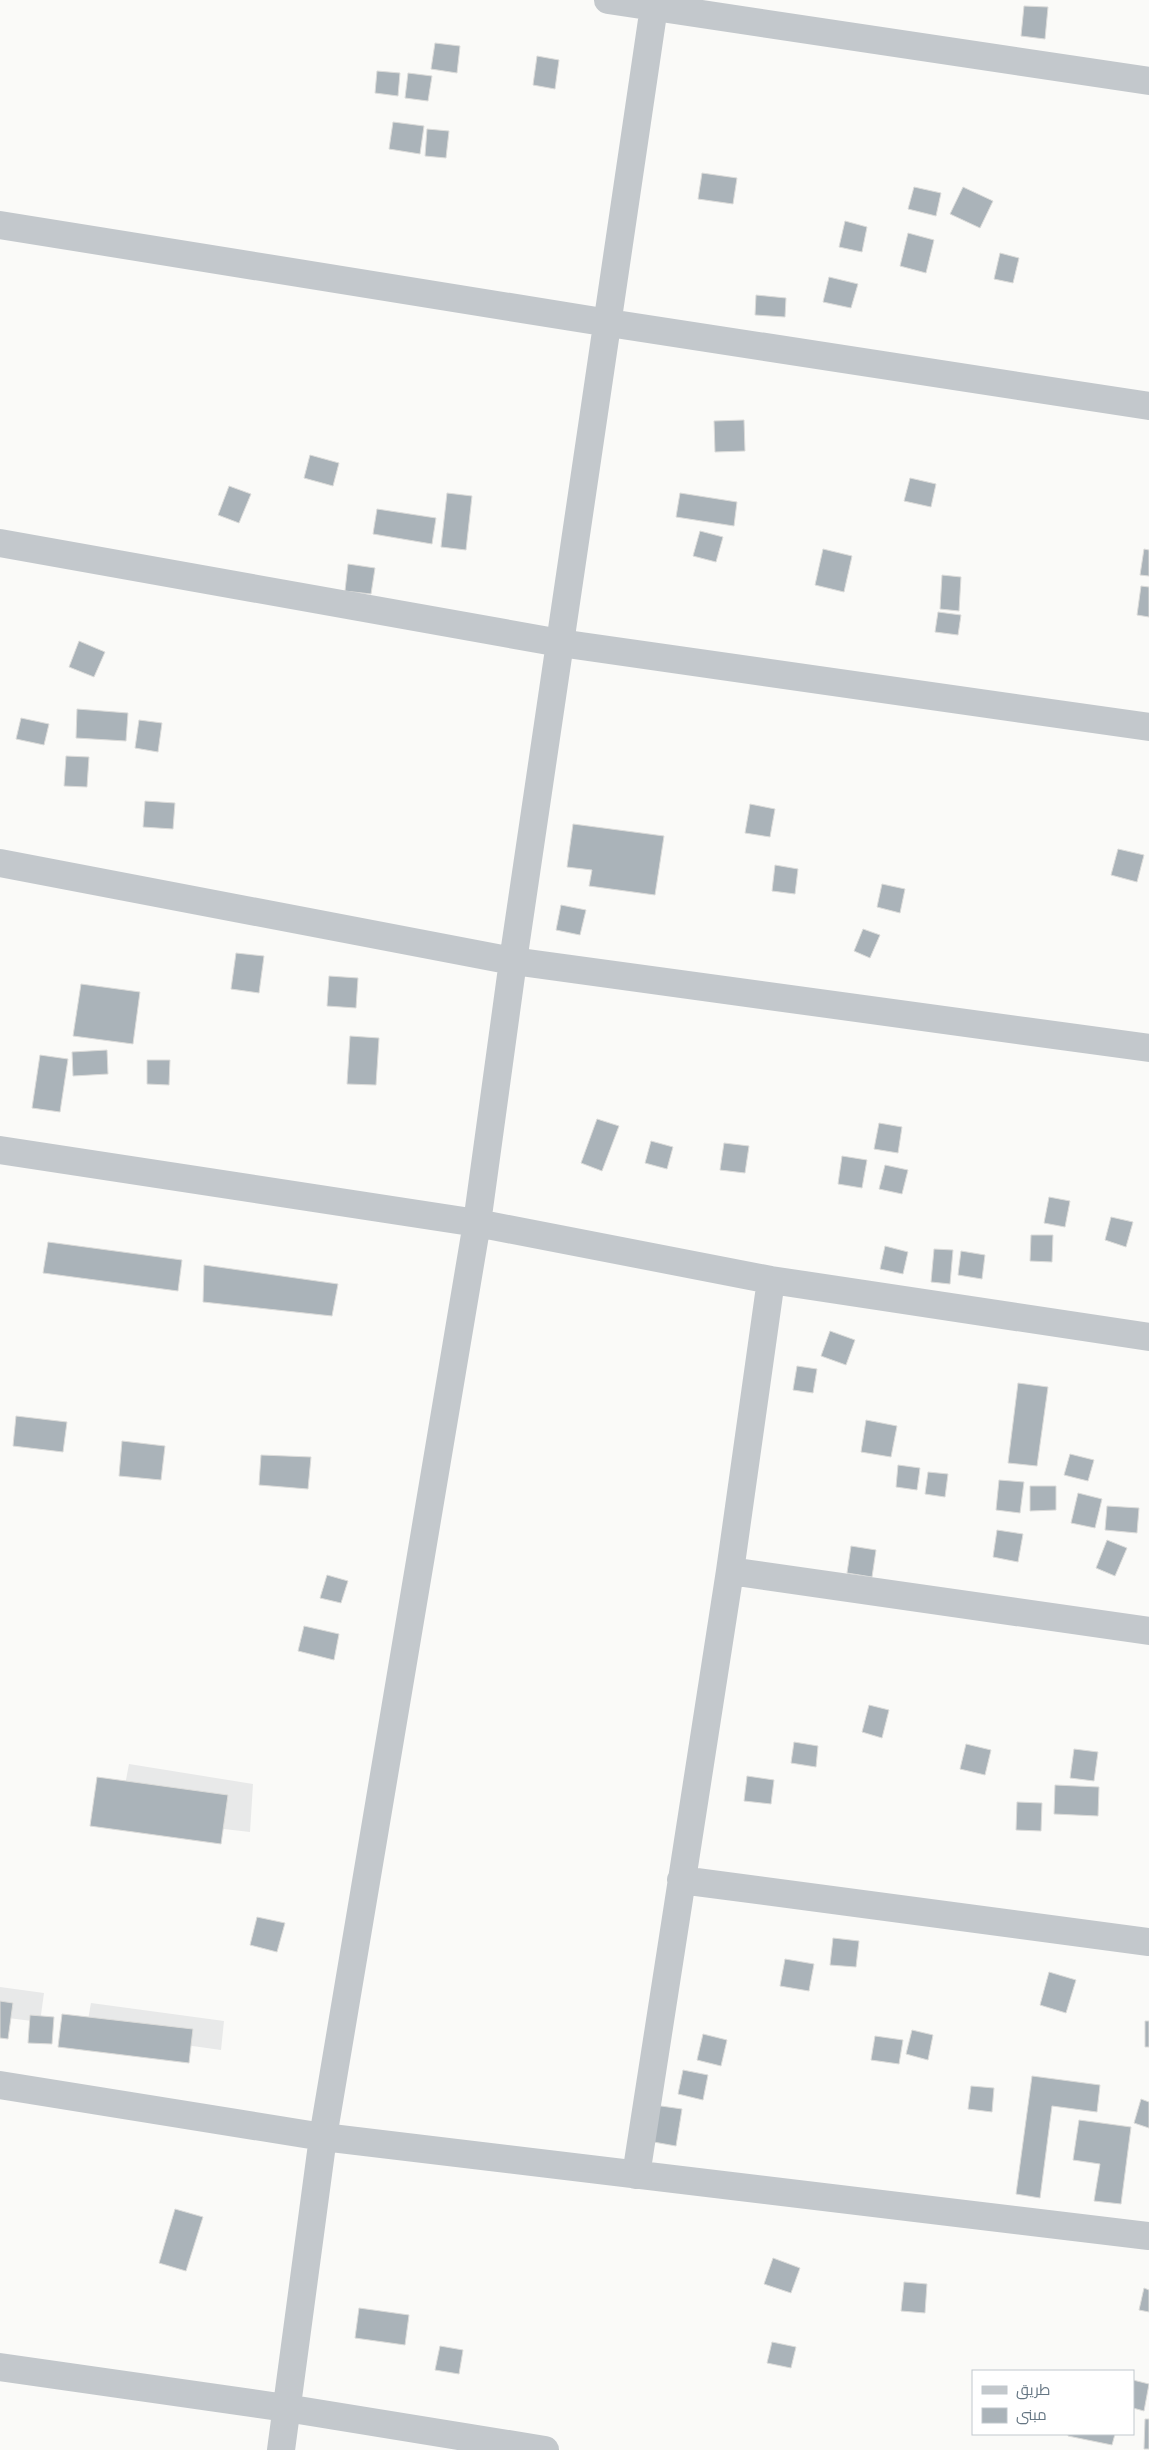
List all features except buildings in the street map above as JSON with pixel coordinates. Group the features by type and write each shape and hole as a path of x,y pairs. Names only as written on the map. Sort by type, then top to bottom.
{"street":[{"path":"608,0 654,3 1149,81"},
{"path":"281,2450 323,2137 477,1222 513,960 609,323 654,3"},
{"path":"0,225 609,323 1149,406"},
{"path":"0,543 560,643 1149,727"},
{"path":"0,863 513,960 1149,1048"},
{"path":"0,1150 477,1222 771,1280 1149,1337"},
{"path":"636,2175 730,1572 771,1280"},
{"path":"730,1572 1149,1631"},
{"path":"681,1880 1149,1942"},
{"path":"0,2084 323,2137 1149,2236"},
{"path":"0,2367 286,2408 545,2450"}],"shaded area":[{"path":"129,1764 253,1784 250,1832 119,1817"},
{"path":"0,1987 44,1993 40,2022 0,2017"},
{"path":"91,2003 224,2021 221,2050 86,2031"}]}
